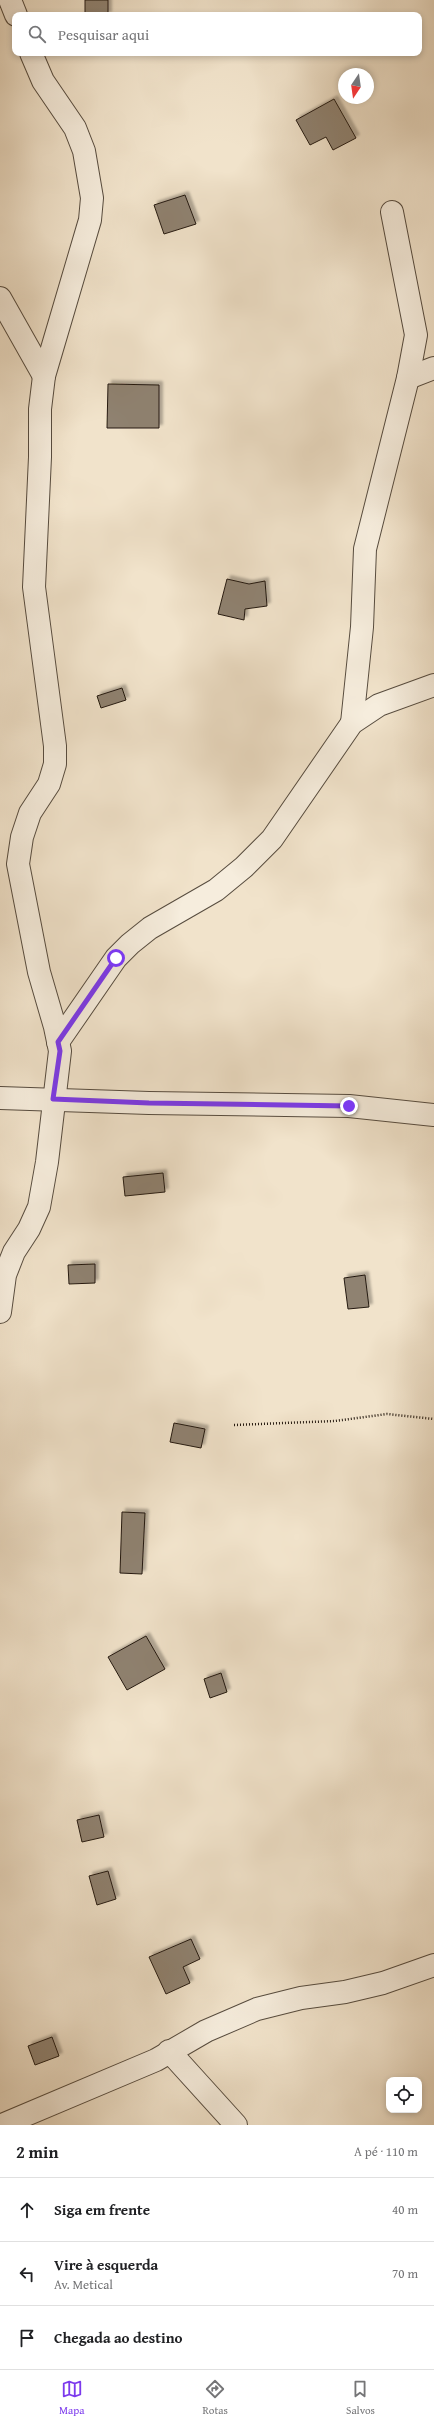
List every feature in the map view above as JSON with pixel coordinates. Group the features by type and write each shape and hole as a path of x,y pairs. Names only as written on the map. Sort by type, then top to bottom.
{"street":[{"path":"10,0 15,12"},
{"path":"0,1312 5,1275 14,1252 29,1229 39,1207 47,1162 53,1099 60,1051 39,972 18,864 22,837 30,813 49,784 55,764 55,746 34,587 40,457 40,409 44,376 90,220 92,198 84,151 75,128 43,81 32,56"},
{"path":"352,723 362,627 365,549 408,378 416,335 392,212"},
{"path":"0,298 44,376"},
{"path":"408,378 434,368"},
{"path":"58,1042 116,958 130,944 150,928 216,890 244,867 272,839 352,723 379,705 434,685"},
{"path":"0,1098 149,1103 349,1106 434,1115"},
{"path":"2,2125 156,2060 169,2051 206,2031 257,2009 300,1998 345,1992 383,1982 434,1965"},
{"path":"169,2051 236,2125"}],"path":[{"path":"234,1425 327,1421 387,1414 434,1419"}],"building":[{"path":"85,0 108,0 108,12 85,12"},
{"path":"334,99 356,138 333,150 326,137 310,145 296,120"},
{"path":"185,195 196,224 164,234 154,205"},
{"path":"108,384 159,385 159,428 107,428"},
{"path":"227,579 249,584 265,581 267,606 245,609 244,620 218,614"},
{"path":"122,688 126,700 101,708 97,696"},
{"path":"163,1173 165,1192 125,1196 123,1177"},
{"path":"95,1264 95,1283 69,1284 68,1265"},
{"path":"365,1275 369,1307 348,1309 344,1278"},
{"path":"174,1423 205,1429 201,1448 170,1442"},
{"path":"122,1512 145,1513 142,1574 120,1573"},
{"path":"146,1636 165,1669 127,1690 108,1657"},
{"path":"221,1673 227,1692 210,1698 204,1679"},
{"path":"99,1815 104,1837 82,1842 77,1820"},
{"path":"108,1871 116,1899 97,1905 89,1876"},
{"path":"191,1939 200,1959 183,1967 190,1983 166,1994 149,1957"},
{"path":"52,2037 59,2056 35,2065 28,2046"}],"route":[{"path":"116,958 58,1042 60,1051 53,1099 149,1103 349,1106"}]}
